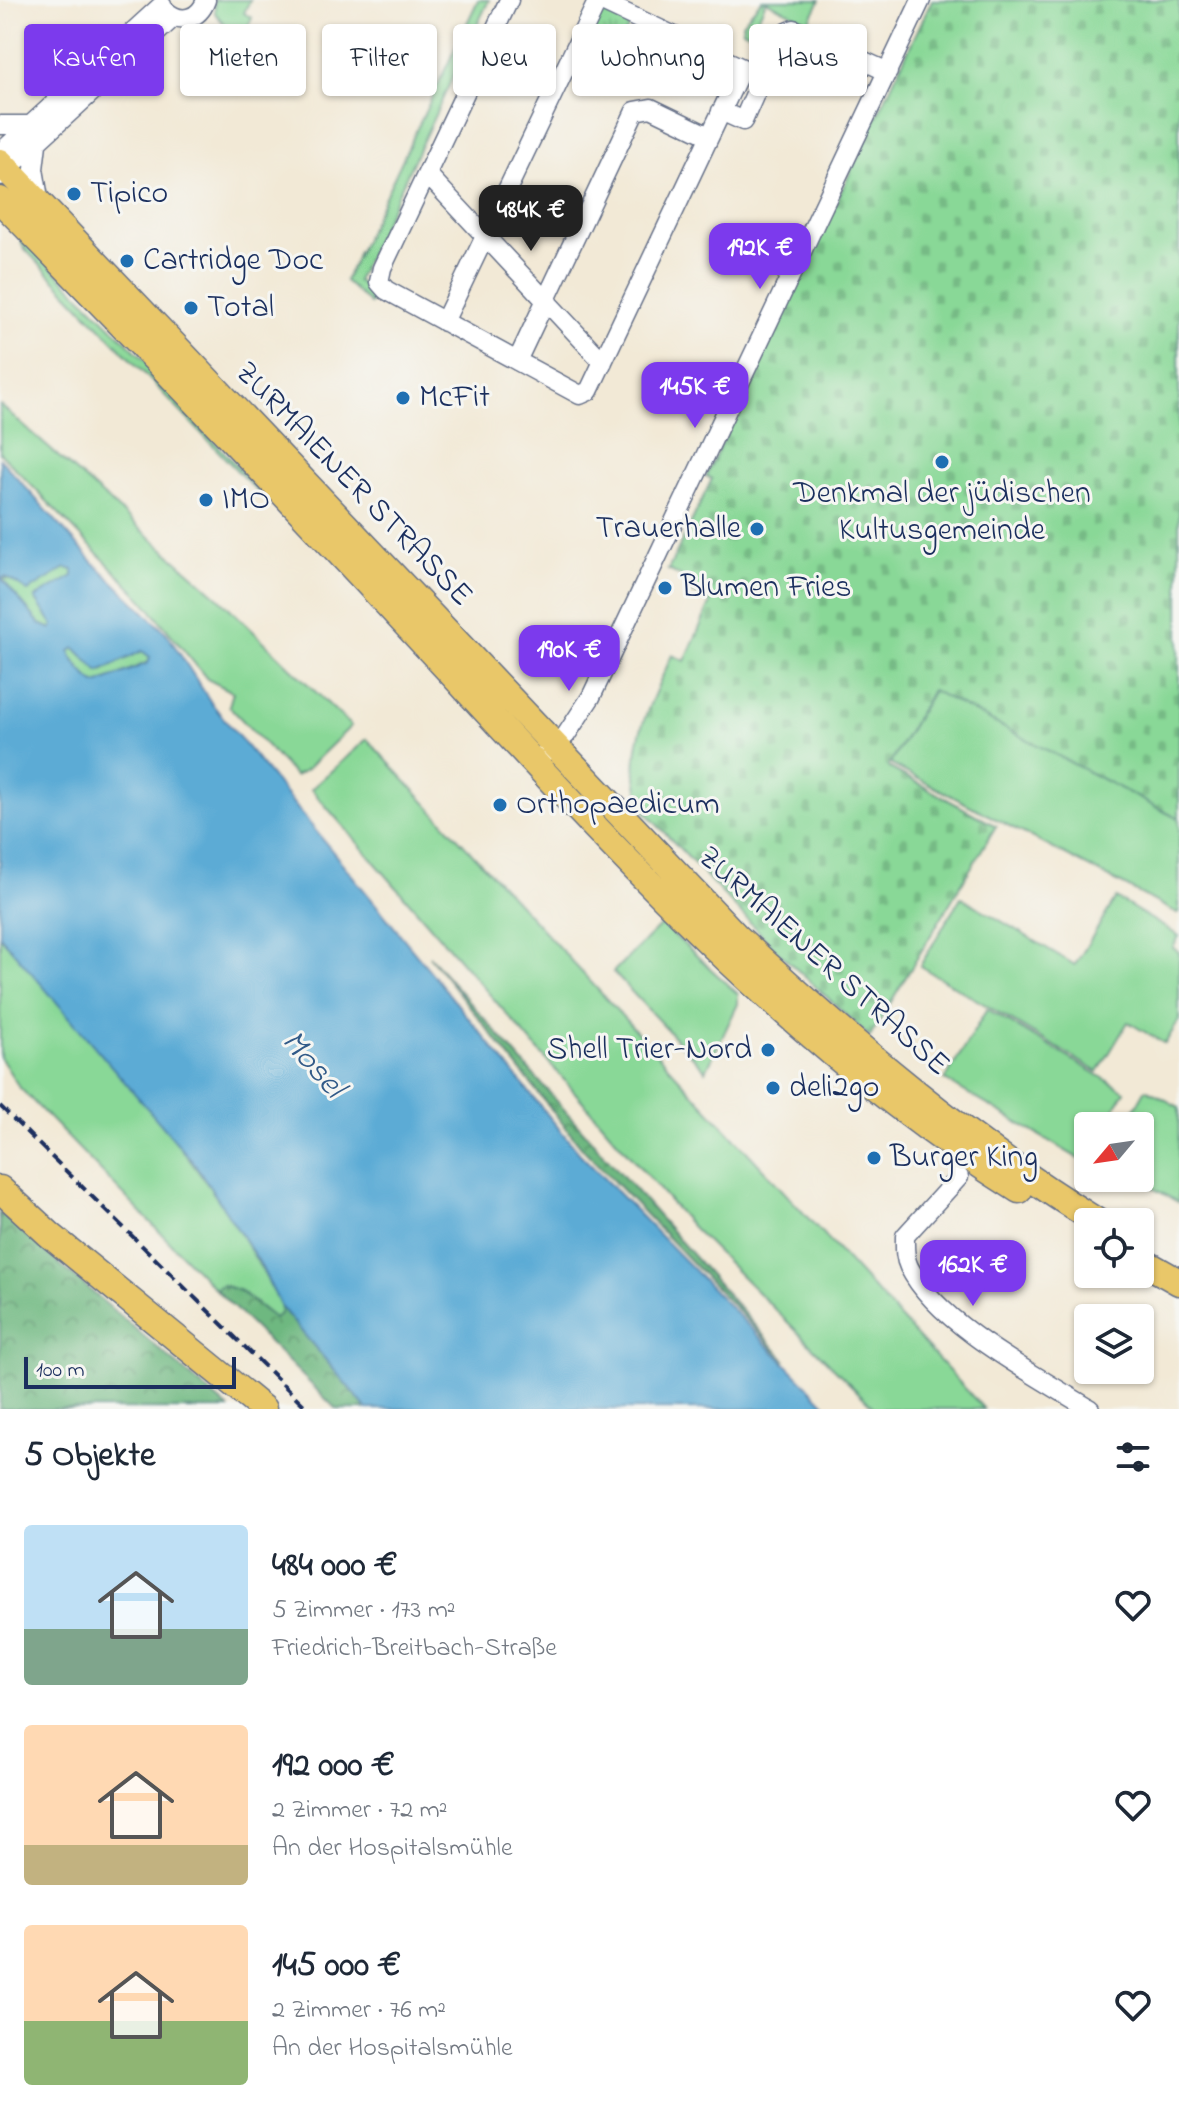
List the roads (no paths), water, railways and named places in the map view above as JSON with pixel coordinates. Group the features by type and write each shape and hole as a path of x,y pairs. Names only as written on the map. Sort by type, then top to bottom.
{"main road":[{"name":"ZURMAIENER STRASSE","path":"2,165 735,935 888,1073 1038,1185 1075,1208"},
{"name":"ZURMAIENER STRASSE","path":"0,200 194,397 672,906 855,1071 964,1155 1074,1222"},
{"path":"592,824 612,806"},
{"path":"0,1189 50,1235 263,1409"},
{"path":"1154,1255 1179,1270"},
{"path":"1154,1264 1179,1270"}],"street":[{"path":"165,7 183,19 196,15 206,0"},
{"path":"509,0 382,268 379,282 386,290 574,394 585,395 603,362 742,68"},
{"path":"444,322 598,0 749,72"},
{"path":"534,762 566,735 591,697 921,0"},
{"path":"2,165 31,125 165,7"},
{"path":"2,165 37,144 165,7"},
{"path":"867,62 888,72"},
{"path":"721,111 743,121 754,96"},
{"path":"517,361 635,111 651,108 709,136"},
{"path":"0,125 31,125"},
{"path":"37,144 34,169 40,205"},
{"path":"427,174 603,362"},
{"path":"959,1177 905,1236 909,1266 959,1323 985,1344 1090,1409"}],"water":[{"name":"Mosel","path":"0,459 94,563 167,634 212,704 579,1153 830,1409 367,1409 281,1307 259,1262 195,1164 0,936","holes":["66,568 73,570 73,576 35,598 53,625 51,629 40,624 1,578 6,577 28,591","75,648 99,672 142,651 150,657 148,663 97,684 74,660 70,651"]}],"railway":[{"path":"0,1106 308,1409"}],"place":[{"name":"Tipico","path":"74,194"},
{"name":"Cartridge Doc","path":"127,261"},
{"name":"Total","path":"191,308"},
{"name":"McFit","path":"403,398"},
{"name":"Denkmal der jüdischen Kultusgemeinde","path":"942,462"},
{"name":"IMO","path":"206,500"},
{"name":"Trauerhalle","path":"757,529"},
{"name":"Blumen Fries","path":"665,588"},
{"name":"Orthopaedicum","path":"500,805"},
{"name":"Shell Trier-Nord","path":"768,1050"},
{"name":"deli2go","path":"773,1088"},
{"name":"Burger King","path":"874,1158"}]}
